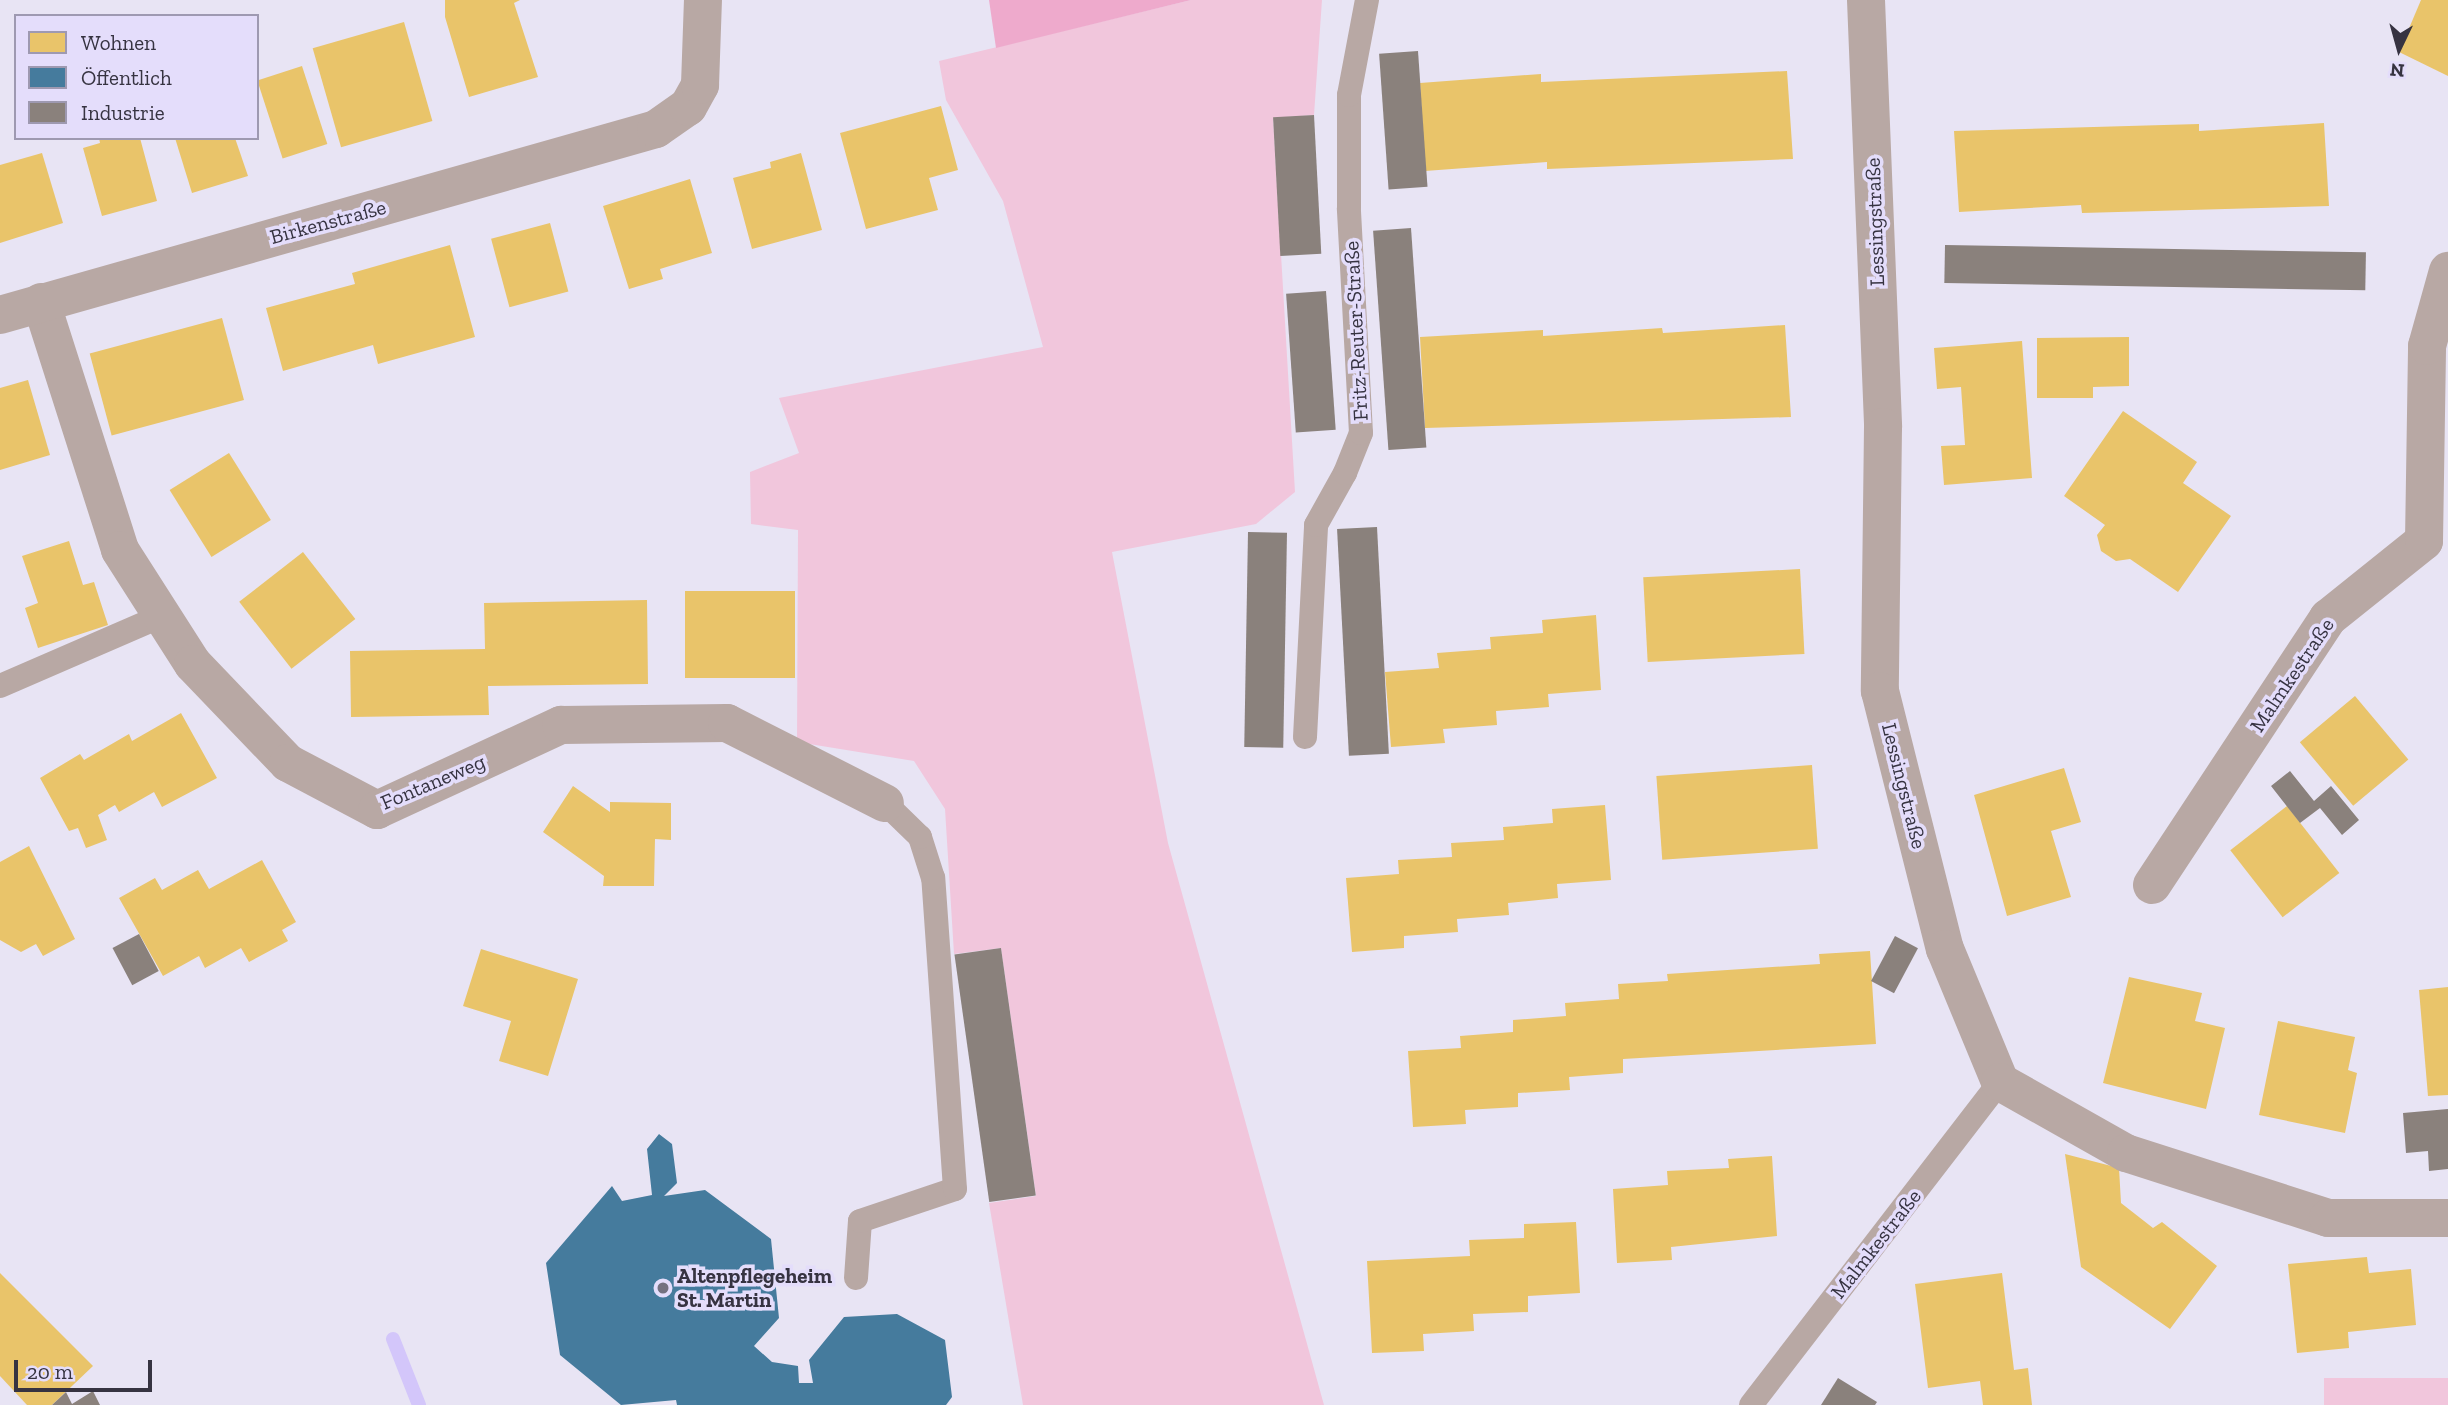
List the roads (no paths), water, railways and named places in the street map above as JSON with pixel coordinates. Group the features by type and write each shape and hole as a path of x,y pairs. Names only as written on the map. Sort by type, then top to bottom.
{"street":[{"name":"Birkenstraße","path":"0,315 656,129 688,107 700,85 703,0"},
{"name":"Lessingstraße","path":"1866,0 1883,426 1881,691 1945,949 2000,1082"},
{"name":"Malmkestraße","path":"2152,885 2329,618 2424,541 2427,346 2448,271"},
{"name":"Fontaneweg","path":"41,302 120,550 193,664 288,763 377,810 561,726 727,723 885,803"},
{"path":"2000,1082 2126,1153 2328,1218 2448,1218"}],"lane":[{"name":"Fritz-Reuter-Straße","path":"1305,737 1316,525 1361,433 1349,208 1349,95 1367,0"},
{"path":"0,686 162,616"},
{"path":"856,1278 860,1221 955,1189 933,878 920,837 885,803"},
{"name":"Malmkestraße","path":"1751,1405 2000,1082"}],"waterway":[{"path":"393,1339 419,1405"}],"place":[{"name":"Altenpflegeheim St. Martin","path":"663,1288"}]}
